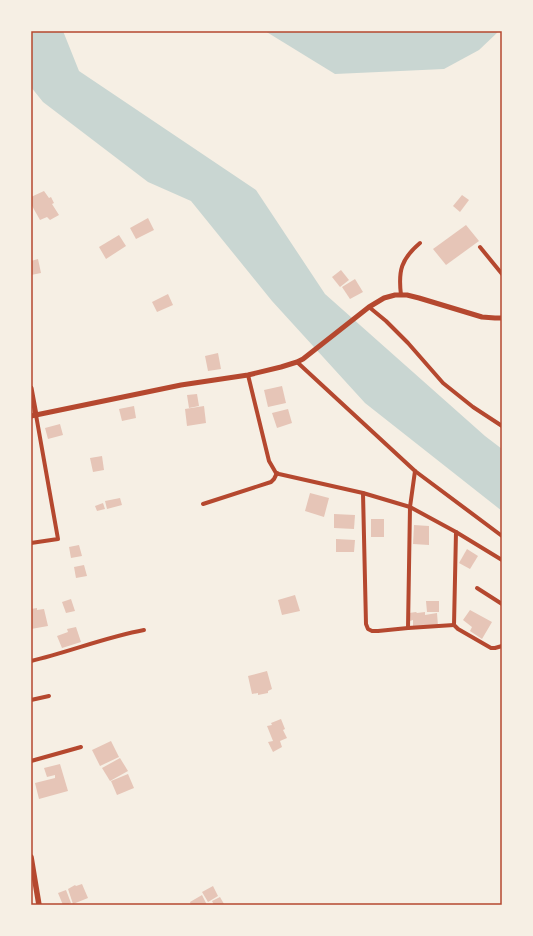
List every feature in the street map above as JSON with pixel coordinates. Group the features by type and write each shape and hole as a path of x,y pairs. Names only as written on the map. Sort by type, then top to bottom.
{"main road":[{"path":"31,856 39,905"}],"street":[{"path":"401,295 400,277 403,263 407,255 420,243"},
{"path":"480,247 502,274"},
{"path":"34,416 181,385 248,375 297,362 369,307 384,298 401,295 420,298 482,317 502,318"},
{"path":"369,307 386,321 408,343 442,383 473,407 502,426"},
{"path":"297,362 415,471 502,536"},
{"path":"248,375 269,461 272,468 277,473 410,507 456,532 502,560"},
{"path":"31,388 34,416 58,539 31,544"},
{"path":"408,628 410,507 415,471"},
{"path":"203,504 271,482 277,473"},
{"path":"363,494 366,624 368,629 372,631 454,625"},
{"path":"456,532 454,625 458,629 491,648 502,646"},
{"path":"477,588 502,604"},
{"path":"31,661 144,630"},
{"path":"31,700 49,696"},
{"path":"31,761 81,747"}],"shaded area":[{"path":"31,31 63,31 79,71 256,190 325,294 485,436 502,449 502,511 365,403 272,301 191,201 148,182 43,102 31,87"},
{"path":"265,31 499,31 479,50 444,69 335,74"}],"building":[{"path":"44,191 49,198 51,197 54,203 52,204 59,215 50,220 47,217 40,220 31,204 31,197"},
{"path":"462,195 469,200 460,212 453,206"},
{"path":"148,218 154,230 136,239 130,228"},
{"path":"466,225 479,241 446,265 433,249"},
{"path":"119,235 126,246 106,259 99,247"},
{"path":"38,259 41,273 31,275 31,261"},
{"path":"341,270 349,280 340,287 332,277"},
{"path":"355,279 363,292 350,299 342,287"},
{"path":"168,294 173,305 157,312 152,302"},
{"path":"218,353 221,369 208,371 205,356"},
{"path":"282,386 286,403 268,407 264,390"},
{"path":"197,394 199,406 189,408 187,395"},
{"path":"134,406 136,418 122,421 119,409"},
{"path":"204,406 206,423 187,426 185,409"},
{"path":"288,409 292,423 277,428 272,413"},
{"path":"60,424 63,435 48,439 45,428"},
{"path":"102,456 104,470 93,472 90,458"},
{"path":"310,493 329,498 324,517 305,511"},
{"path":"120,498 122,505 107,509 105,501"},
{"path":"103,503 105,509 97,511 95,506"},
{"path":"334,514 355,515 354,529 334,528"},
{"path":"371,519 384,519 384,537 371,537"},
{"path":"414,525 429,526 429,545 413,544"},
{"path":"336,539 355,540 354,552 336,552"},
{"path":"79,545 82,556 71,558 69,547"},
{"path":"467,549 478,556 470,569 459,563"},
{"path":"84,565 87,576 76,578 74,567"},
{"path":"295,595 300,611 282,615 278,600"},
{"path":"71,599 75,611 66,613 62,602"},
{"path":"426,601 439,601 439,612 427,612"},
{"path":"37,608 37,610 44,609 48,626 31,629 31,609"},
{"path":"470,610 492,622 482,639 470,631 472,627 463,620"},
{"path":"425,612 425,615 437,613 438,626 413,628 413,620 410,621 409,613"},
{"path":"76,627 81,642 62,648 57,636 68,632 67,629"},
{"path":"267,671 272,689 268,691 268,693 258,695 258,693 252,694 248,676"},
{"path":"281,719 285,729 283,730 287,738 280,741 282,747 273,752 268,742 273,741 267,726 272,725 271,723"},
{"path":"111,741 119,757 100,766 92,750"},
{"path":"120,758 128,771 110,781 102,768"},
{"path":"60,764 68,791 39,799 35,783 55,778 55,775 47,777 44,768"},
{"path":"128,774 134,788 117,795 111,781"},
{"path":"82,884 88,898 73,904 68,889 75,885"},
{"path":"213,886 218,896 208,902 202,892"},
{"path":"66,890 71,903 63,905 58,893"},
{"path":"202,895 207,905 191,905 190,902"},
{"path":"220,897 224,904 214,905 212,901"}]}
